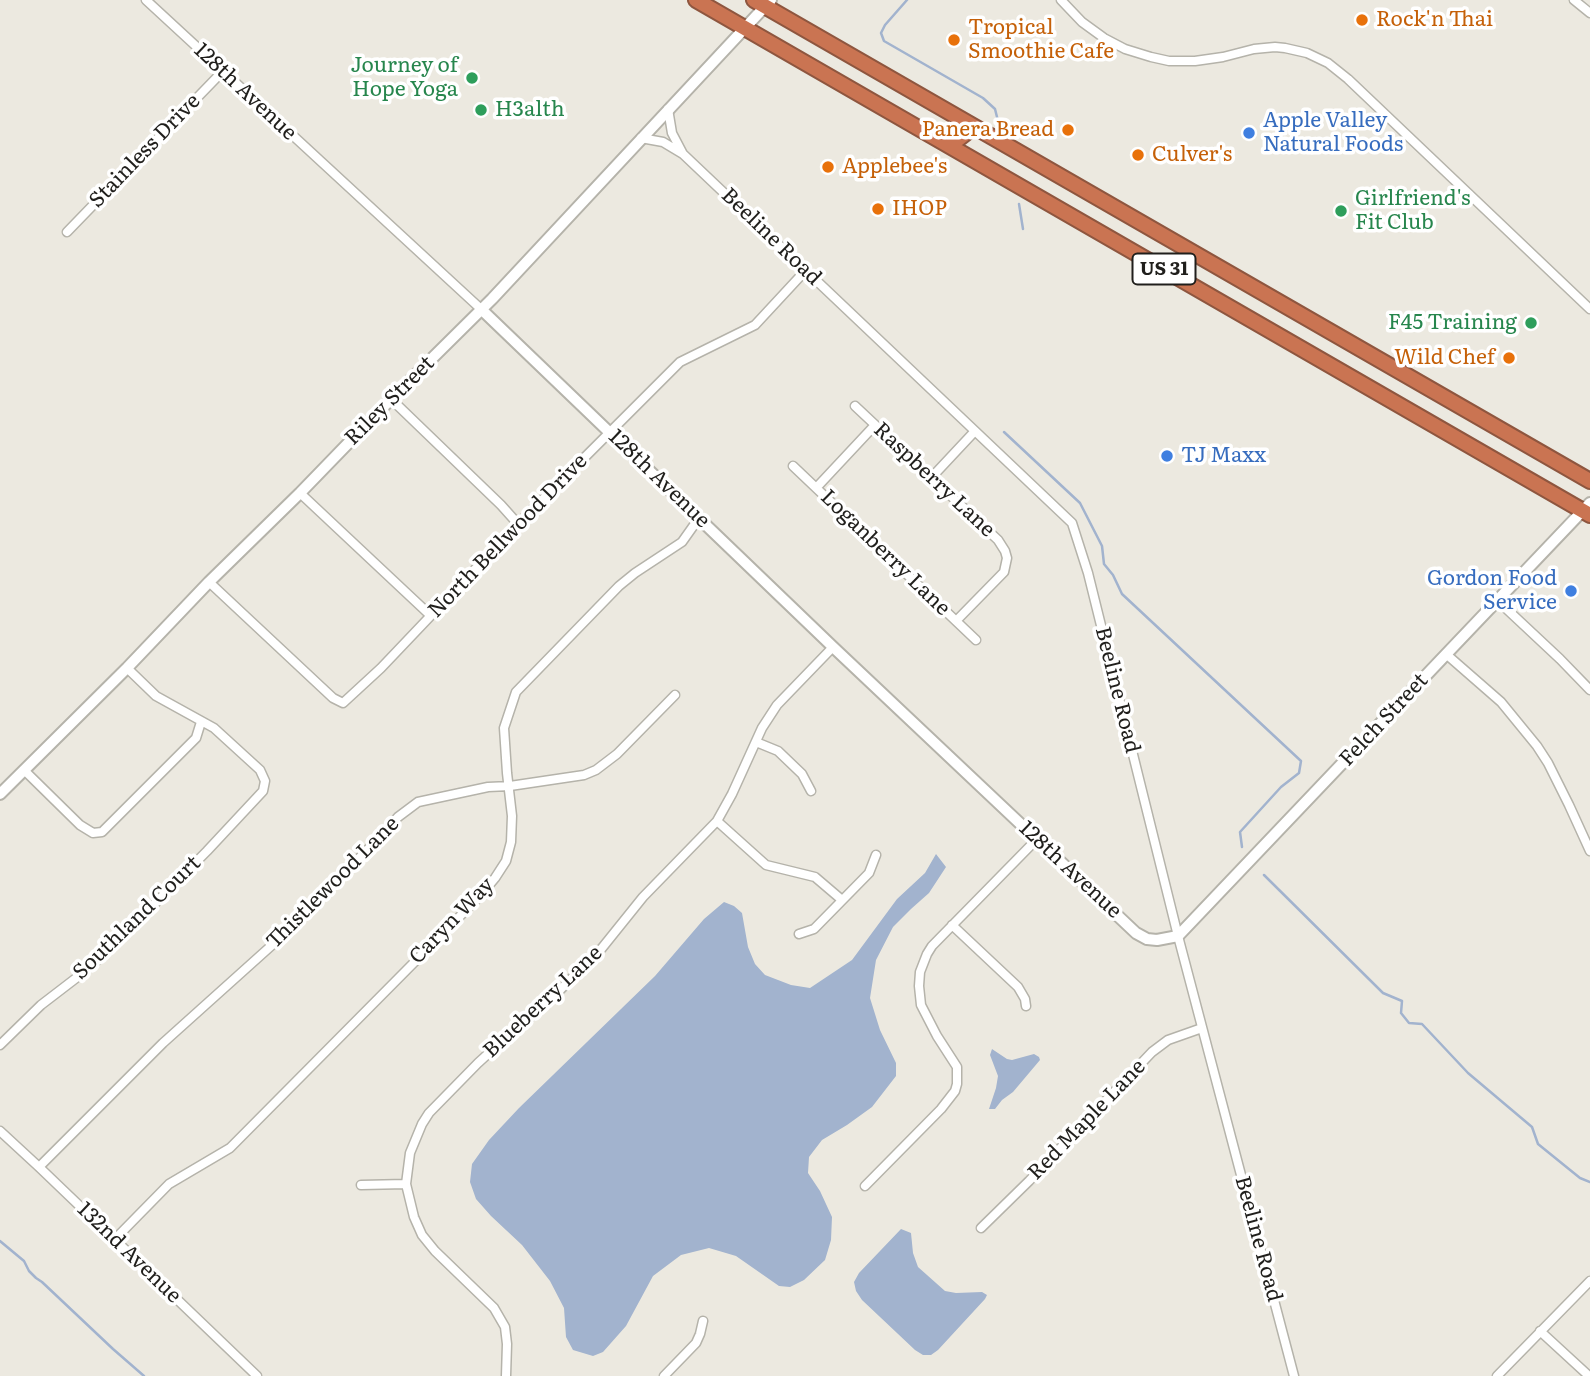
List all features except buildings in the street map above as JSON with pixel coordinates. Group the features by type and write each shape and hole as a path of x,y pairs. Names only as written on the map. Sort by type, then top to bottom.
{"highway":[{"name":"US 31","path":"696,0 1384,396 1588,509"},
{"name":"US 31","path":"763,2 971,125 1590,481"},
{"path":"943,142 957,140 971,125"},
{"path":"1384,396 1398,379 1409,377"}],"street":[{"name":"128th Avenue","path":"146,0 482,310 832,647 1136,933 1147,939 1157,940 1178,936"},
{"path":"1061,0 1092,31 1125,49 1151,57 1168,61 1195,61 1275,47 1295,50 1328,63 1590,309"},
{"path":"1574,0 1590,13"},
{"name":"Riley Street","path":"0,794 482,310 745,28 763,2"},
{"name":"Stainless Drive","path":"67,232 223,71"},
{"name":"Beeline Road","path":"668,109 672,133 683,153"},
{"name":"Beeline Road","path":"641,138 663,142 683,153 1072,523 1088,573 1178,936 1294,1376"},
{"name":"North Bellwood Drive","path":"209,582 333,698 343,703 381,668 680,362 755,325 806,271"},
{"path":"391,399 519,524"},
{"name":"Raspberry Lane","path":"855,405 998,540 1005,551 1006,565 999,578 956,621"},
{"path":"817,487 875,425"},
{"path":"931,478 975,431"},
{"name":"Loganberry Lane","path":"793,466 976,640"},
{"path":"300,493 430,615"},
{"name":"Felch Street","path":"1178,936 1497,600 1588,509"},
{"name":"Caryn Way","path":"115,1239 169,1184 230,1148 495,878 506,860 511,842 512,816 504,728 516,692 619,586 682,542 699,519"},
{"path":"1497,600 1590,690"},
{"name":"Blueberry Lane","path":"506,1376 507,1344 505,1327 500,1317 422,1235 409,1202 406,1184 410,1153 422,1124 429,1113 501,1042 549,1001 602,948 643,897 717,821 762,728 777,705 832,647"},
{"path":"1447,654 1501,702 1537,746 1559,784 1590,851"},
{"path":"25,771 80,825 93,833 102,832 196,738 201,722 156,696 127,668"},
{"name":"Thistlewood Lane","path":"40,1167 163,1043 281,937 398,817 418,802 488,787 584,775 596,770 628,744 675,695"},
{"name":"Southland Court","path":"0,1045 41,1005 110,949 262,791 265,782 260,770 214,728 201,722"},
{"path":"756,742 778,751 802,774 811,791"},
{"path":"717,821 766,865 815,877 842,900"},
{"path":"865,1186 941,1109 955,1091 957,1067 937,1036 920,999 920,972 927,954 1036,840"},
{"path":"799,934 814,929 869,873 876,855"},
{"path":"953,925 1018,987 1026,1006"},
{"name":"Red Maple Lane","path":"981,1228 1152,1052 1168,1040 1202,1028"},
{"name":"132nd Avenue","path":"0,1131 257,1376"},
{"path":"361,1185 406,1184"},
{"path":"1497,1376 1590,1281"},
{"path":"664,1376 696,1343 703,1321"},
{"path":"1540,1331 1588,1376"}],"water":[{"path":"936,854 946,867 929,893 893,927 876,960 870,998 880,1030 896,1063 896,1076 872,1107 822,1140 809,1157 808,1173 832,1217 831,1240 825,1260 804,1280 790,1287 779,1286 736,1256 709,1248 681,1255 653,1276 626,1326 603,1352 593,1356 573,1350 566,1337 564,1308 550,1281 522,1245 476,1199 470,1182 472,1164 489,1140 655,976 704,919 724,902 742,913 748,947 755,964 765,975 791,985 810,988 852,960 897,899 925,873"},
{"path":"992,1049 1007,1059 1034,1054 1040,1060 1013,1092 995,1109 989,1109 998,1076 990,1055"},
{"path":"901,1229 911,1233 918,1267 945,1291 982,1292 987,1295 931,1355 923,1355 915,1350 862,1300 856,1291 854,1282 859,1273"}],"waterway":[{"path":"907,0 885,25 881,33 884,41 983,98 995,109 1000,129"},
{"path":"1019,204 1023,229"},
{"path":"1004,432 1080,503 1102,546 1104,564 1122,594 1301,761 1299,773 1281,787 1240,832 1242,847"},
{"path":"1264,875 1383,993 1402,1001 1401,1013 1409,1023 1422,1024 1468,1073 1532,1127 1538,1144 1580,1178 1590,1182"},
{"path":"0,1241 24,1261 36,1278 144,1376"}],"place":[{"name":"Rock'n Thai","path":"1362,20"},
{"name":"Tropical Smoothie Cafe","path":"954,40"},
{"name":"Journey of Hope Yoga","path":"472,78"},
{"name":"H3alth","path":"481,110"},
{"name":"Panera Bread","path":"1068,130"},
{"name":"Apple Valley Natural Foods","path":"1249,133"},
{"name":"Culver's","path":"1138,155"},
{"name":"Applebee's","path":"828,167"},
{"name":"IHOP","path":"878,209"},
{"name":"Girlfriend's Fit Club","path":"1341,211"},
{"name":"F45 Training","path":"1531,323"},
{"name":"Wild Chef","path":"1509,358"},
{"name":"TJ Maxx","path":"1167,456"},
{"name":"Gordon Food Service","path":"1571,591"}]}
